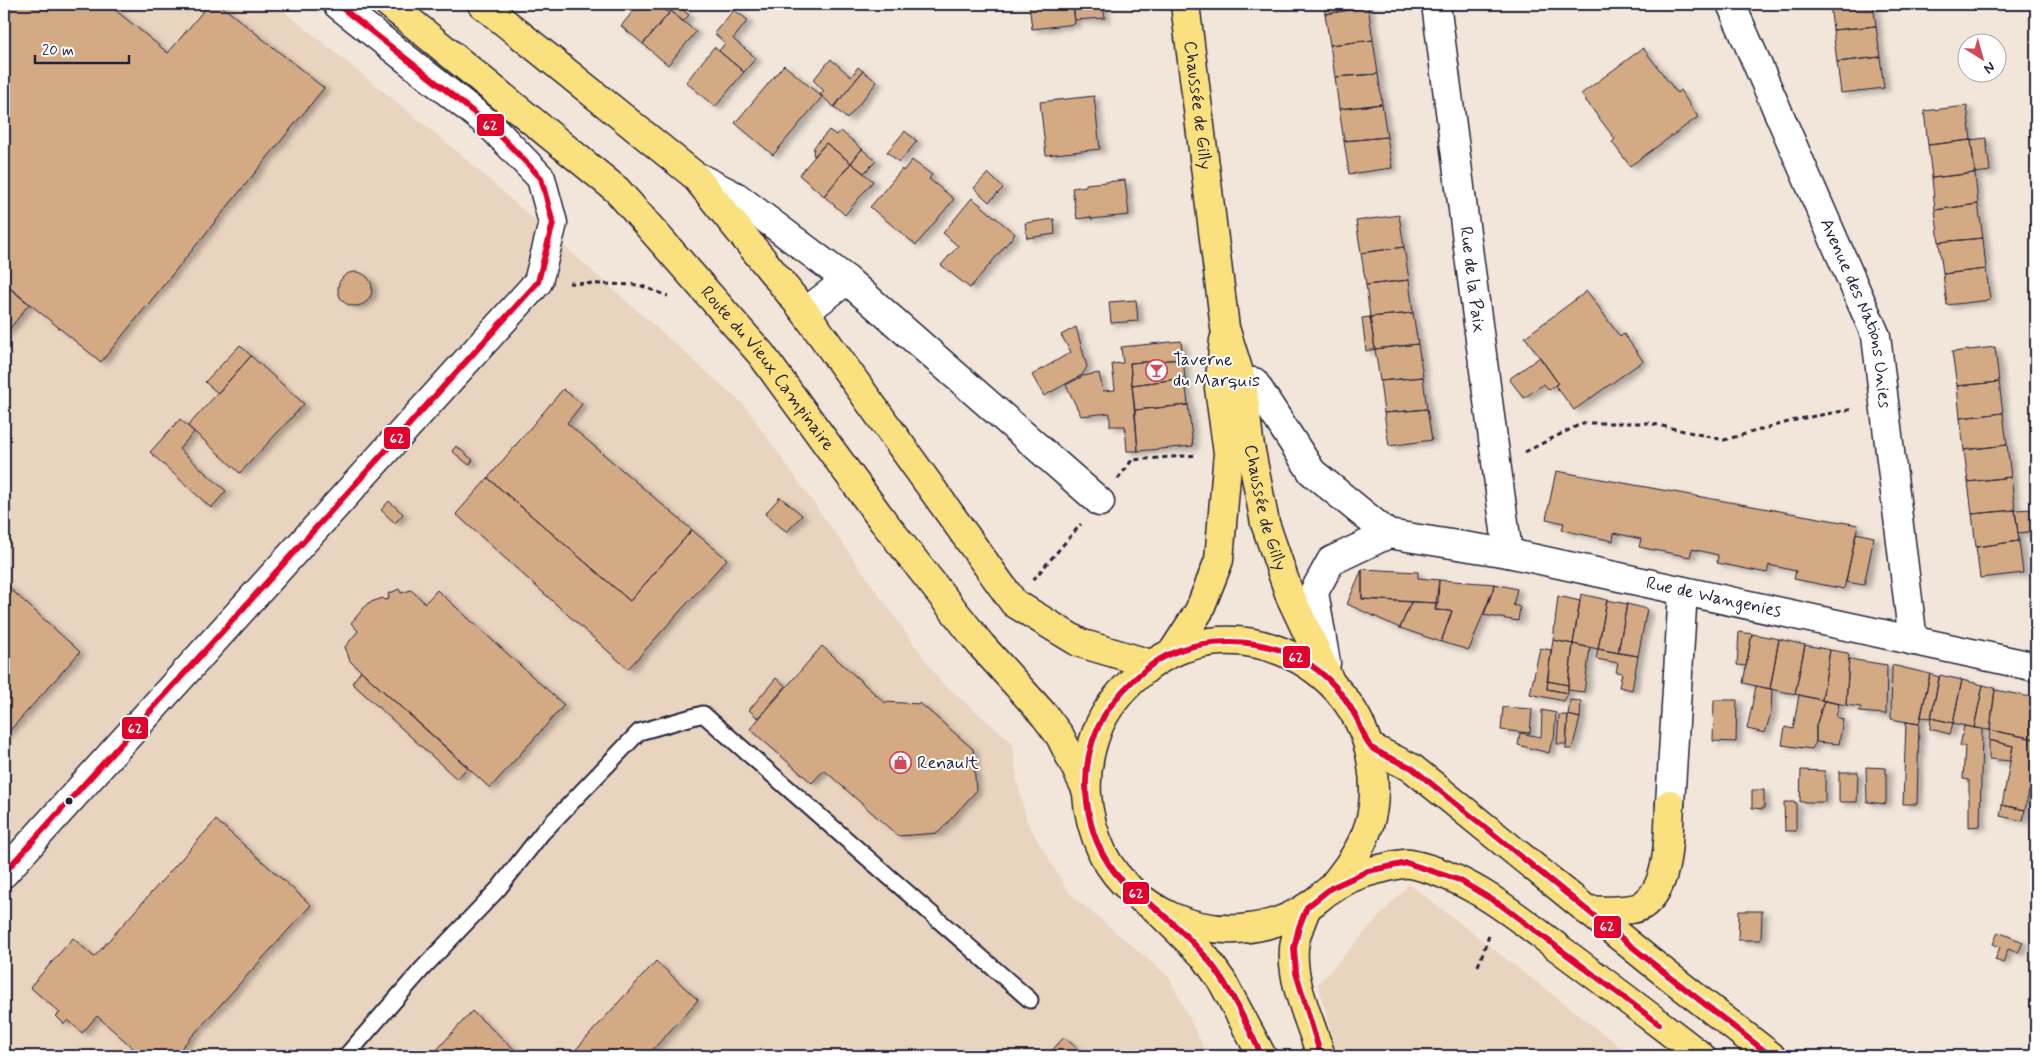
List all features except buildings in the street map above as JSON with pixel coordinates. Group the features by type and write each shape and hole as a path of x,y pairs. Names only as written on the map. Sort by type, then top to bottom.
{"main road":[{"name":"Route du Vieux Campinaire","path":"389,4 617,190 761,354 883,521 981,645 1060,736 1086,787"},
{"path":"482,4 694,175 805,312 1014,603 1080,643 1161,659"},
{"name":"Chaussée de Gilly","path":"1185,4 1225,328 1242,382 1249,441 1266,523 1290,596 1329,679"},
{"name":"Chaussée de Gilly","path":"1161,659 1199,611 1219,560 1228,453 1220,388 1225,328"},
{"path":"1157,910 1186,923 1217,929 1248,928 1271,923 1307,907 1331,888 1355,858 1370,823 1375,785 1370,747 1354,711 1329,679 1302,659 1271,646 1238,640 1204,643 1161,659 1123,688 1102,717 1089,751 1086,787 1090,824 1105,858 1128,888 1157,910 1205,957 1235,1004 1262,1056"},
{"path":"1370,747 1412,768 1586,910 1771,1056"},
{"path":"1586,910 1612,912 1642,906 1661,884 1667,850 1670,804"},
{"path":"1331,888 1368,871 1407,863 1459,880 1501,905 1701,1056"},
{"path":"1307,907 1299,927 1294,948 1296,973 1321,1056"}],"street":[{"path":"4,873 538,282 553,223 541,178 491,126 338,4"},
{"name":"Rue de la Paix","path":"1436,4 1508,554"},
{"name":"Avenue des Nations Unies","path":"1731,4 1876,336 1914,641"},
{"path":"694,175 737,196 847,280 1100,502"},
{"path":"805,312 847,280"},
{"path":"1242,382 1254,382 1312,472 1388,534 1331,561 1314,592 1329,679"},
{"name":"Rue de Wangenies","path":"1388,534 1508,554 2036,667"},
{"path":"1670,804 1683,591"}],"lane":[{"path":"346,1056 423,968 499,888 542,833 639,732 703,714 1030,1000"}],"path":[{"path":"538,282 639,285 676,299"},
{"path":"1497,466 1583,423 1649,423 1724,440 1799,419 1884,403"},
{"path":"1014,603 1100,502 1132,460 1228,453"},
{"path":"1478,966 1492,930"}],"shaded area":[{"path":"4,4 275,4 452,147 744,405 941,682 1013,743 1017,780 1027,822 1069,893 1169,977 1208,1056 4,1056"},
{"path":"1409,884 1627,1052 1627,1056 1338,1056 1318,984"}],"transit line":[{"name":"62","path":"4,873 538,282 553,223 541,178 491,126 337,4"},
{"name":"62","path":"1262,1056 1230,991 1214,967 1189,938 1122,881 1109,864 1098,844 1091,823 1087,801 1086,778 1095,734 1105,714 1123,690 1160,659 1177,651 1214,643 1233,642 1271,647 1310,664 1336,687 1350,706 1366,740 1373,749 1412,768 1651,962 1771,1056"},
{"name":"62","path":"1321,1056 1296,973 1294,948 1299,927 1307,907 1331,888 1368,871 1407,863 1459,880 1501,905 1659,1024"}],"place":[{"name":"Taverne du Marquis","path":"1157,370"},
{"name":"Renault","path":"901,763"}]}
